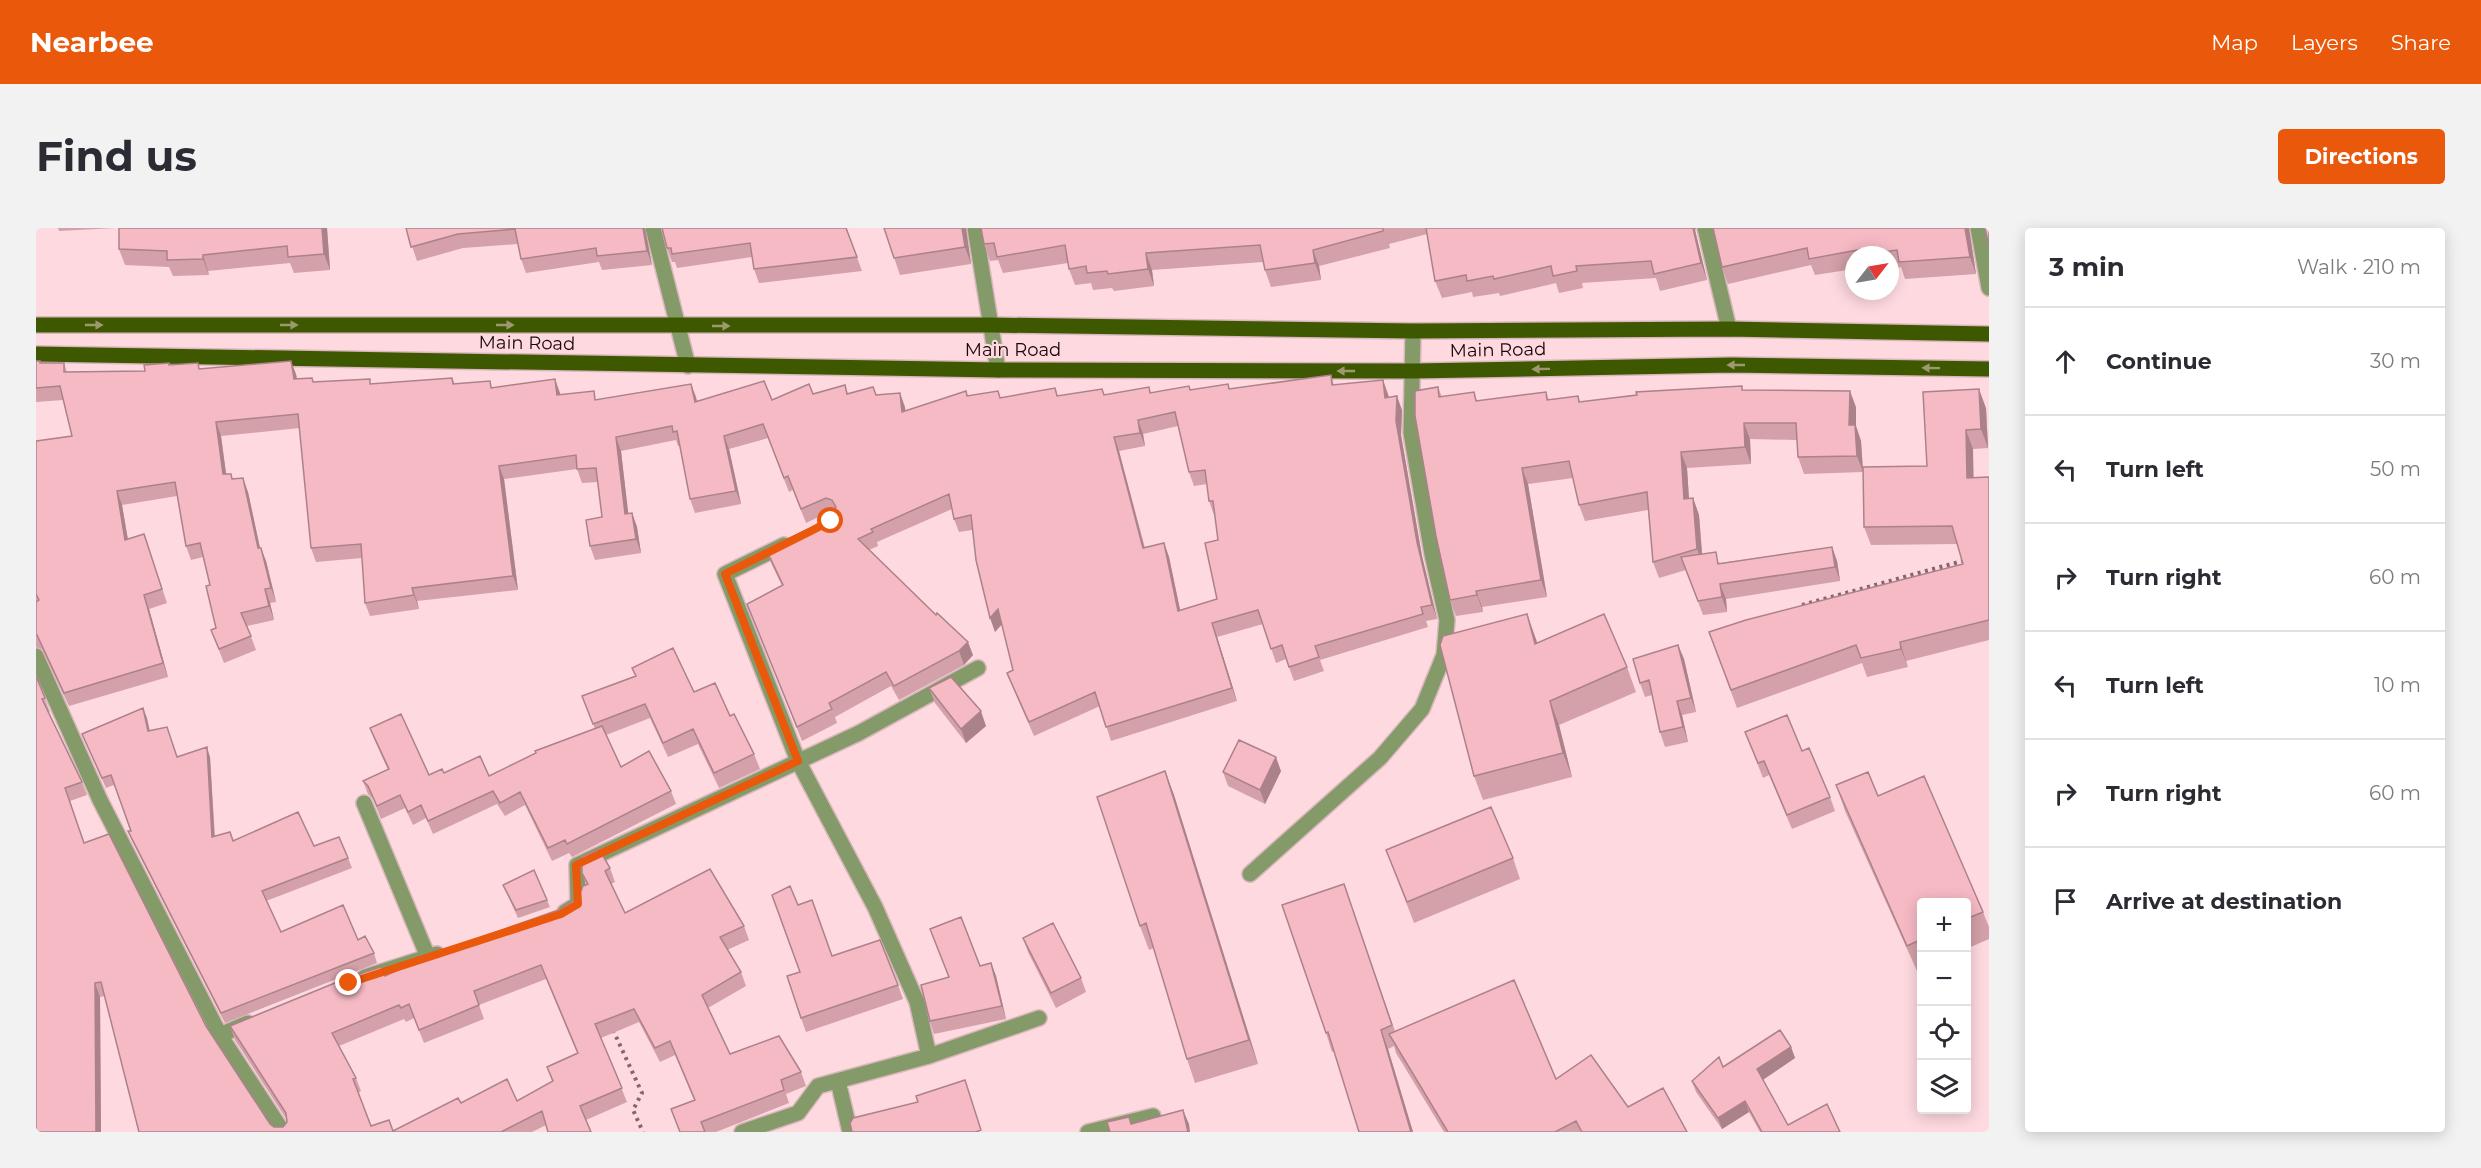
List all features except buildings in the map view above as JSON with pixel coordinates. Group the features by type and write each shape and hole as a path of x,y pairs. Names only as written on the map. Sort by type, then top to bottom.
{"main road":[{"name":"Main Road","path":"36,325 991,325 1413,331 1730,328 1989,334"},
{"name":"Main Road","path":"36,354 998,370 1414,371 1731,365 1989,369"}],"street":[{"path":"653,228 688,366"},
{"path":"975,228 998,370"},
{"path":"1705,228 1730,328"},
{"path":"1978,228 1989,288"},
{"path":"1250,874 1380,758 1422,709 1444,655 1447,620 1432,554 1411,433 1413,331"},
{"path":"799,537 725,574 798,761 884,928 917,1002 929,1056"},
{"path":"36,656 100,800 220,1035 283,1132"},
{"path":"551,917 578,904 576,865 859,733 978,668"},
{"path":"364,803 428,957"},
{"path":"349,983 447,951"},
{"path":"220,1035 263,1017"},
{"path":"742,1132 798,1113 818,1086 929,1056 1039,1018"},
{"path":"837,1081 850,1132"},
{"path":"1088,1132 1153,1116"}],"path":[{"path":"1795,607 1977,557"},
{"path":"609,1019 642,1093 633,1110 644,1132"}],"route":[{"path":"349,983 561,914 578,904 576,865 798,761 725,574 831,521"}]}
